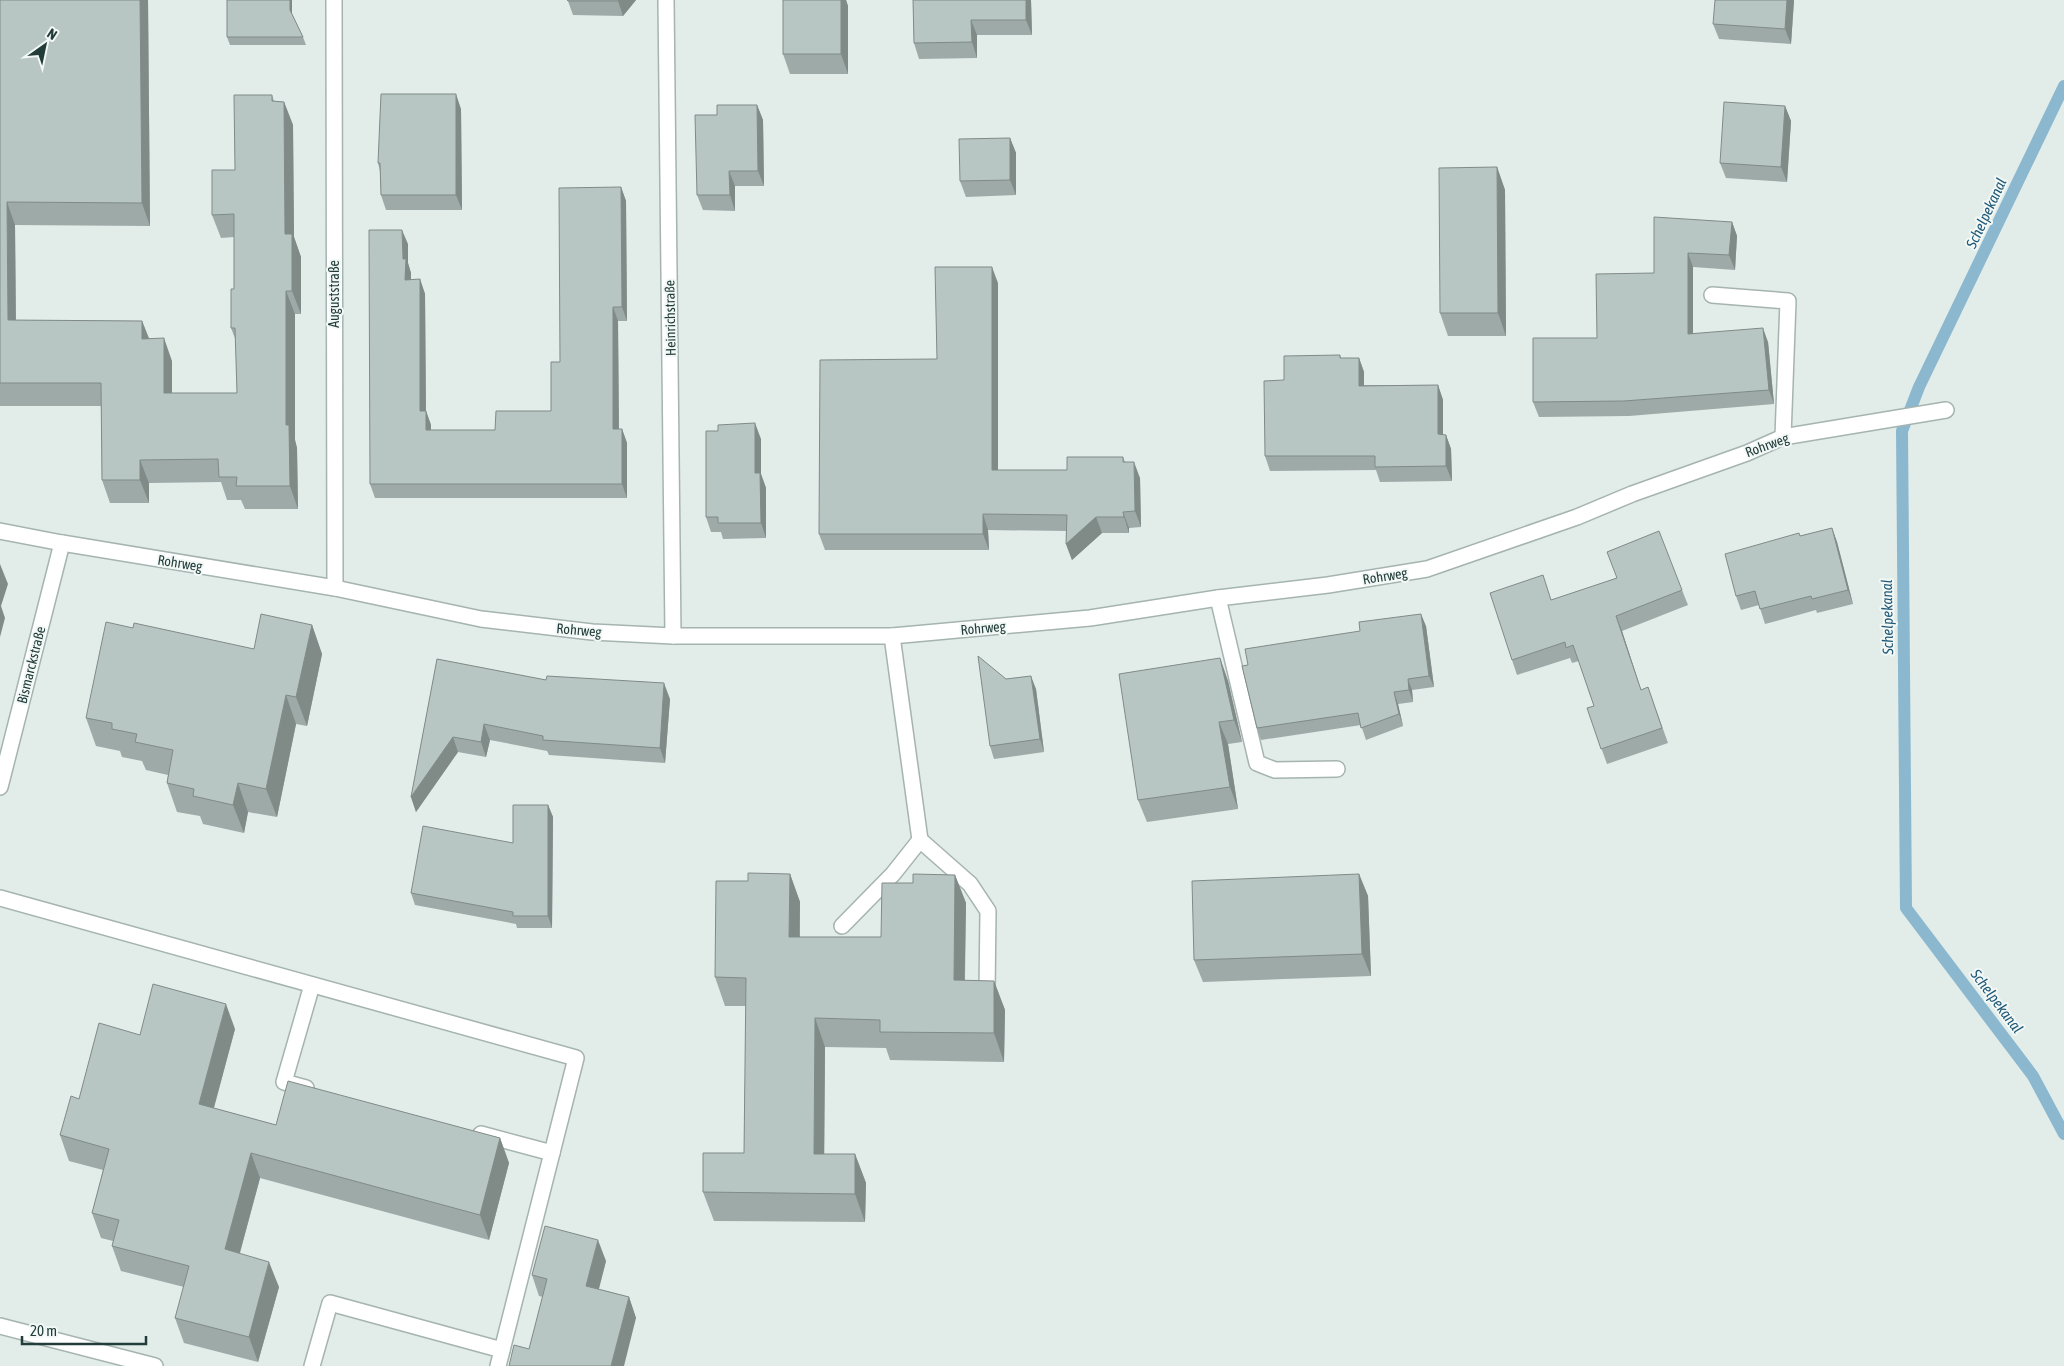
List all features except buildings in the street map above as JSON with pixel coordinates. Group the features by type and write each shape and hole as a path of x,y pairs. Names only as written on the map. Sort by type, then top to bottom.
{"street":[{"name":"Auguststraße","path":"334,0 335,588"},
{"name":"Heinrichstraße","path":"666,0 674,636"},
{"path":"1712,295 1788,301 1783,437"},
{"name":"Rohrweg","path":"0,531 335,588 481,619 592,632 674,636 892,636 1090,618 1218,598 1328,585 1427,569 1577,518 1632,494 1746,453 1783,437 1946,410"},
{"name":"Bismarckstraße","path":"0,787 62,543"},
{"path":"1218,598 1257,763 1275,770 1336,769"},
{"path":"892,636 920,840 970,884 988,911 987,992"},
{"path":"842,926 893,874 920,840"},
{"path":"0,898 576,1058 498,1366"},
{"path":"312,985 284,1082 322,1092"},
{"path":"466,1130 552,1153"},
{"path":"312,1366 330,1304 502,1350"},
{"path":"0,1326 155,1366"}],"waterway":[{"name":"Schelpekanal","path":"2064,86 1919,387 1902,431 1906,908 2033,1076 2064,1134"}]}
